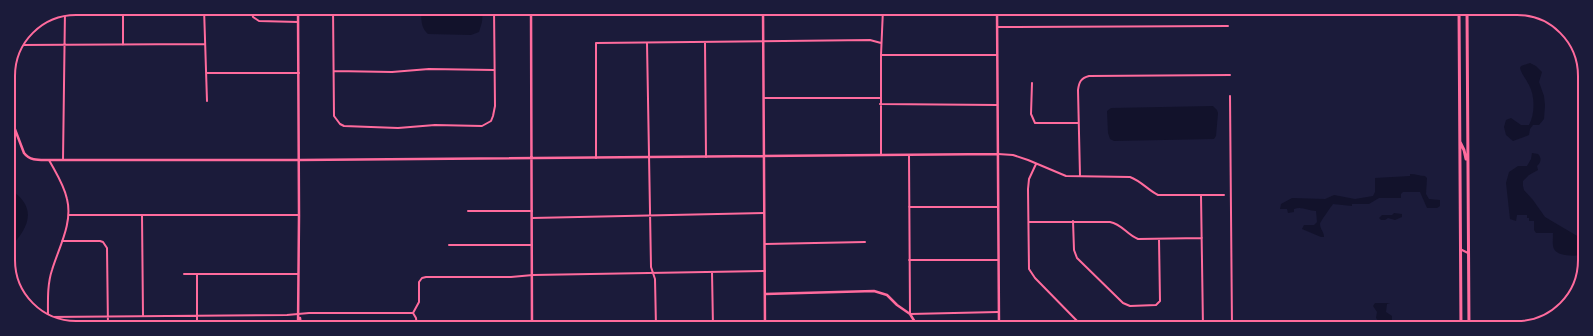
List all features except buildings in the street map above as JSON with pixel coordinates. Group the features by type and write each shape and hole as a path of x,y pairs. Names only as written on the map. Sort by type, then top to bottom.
{"main road":[{"path":"1459,15 1461,321"},
{"path":"1467,15 1468,321"},
{"path":"1460,142 1464,150 1468,166"}],"street":[{"path":"122,45 123,15"},
{"path":"204,15 207,101"},
{"path":"252,15 253,18 259,21 298,22"},
{"path":"298,15 300,215 299,321"},
{"path":"398,15 333,16 334,116 340,124 349,127 398,128 435,125 477,127 487,124 491,121 495,112 494,15"},
{"path":"531,15 532,321"},
{"path":"763,15 765,321"},
{"path":"881,155 880,98 883,15"},
{"path":"997,15 999,321"},
{"path":"63,160 65,16"},
{"path":"997,27 1228,26"},
{"path":"596,158 596,43 870,40 881,43"},
{"path":"705,42 706,157"},
{"path":"647,43 651,268 655,279 656,321"},
{"path":"24,45 205,44"},
{"path":"881,56 997,55"},
{"path":"334,71 392,72 429,69 495,70"},
{"path":"207,73 299,73"},
{"path":"1080,176 1078,90 1081,80 1088,76 1230,75"},
{"path":"1032,83 1031,114 1035,123 1078,123"},
{"path":"1230,96 1232,321"},
{"path":"764,98 880,98"},
{"path":"880,104 997,105"},
{"path":"15,129 27,157 31,159 49,160 299,160 997,154 1013,156 1066,176 1130,177 1137,179 1148,190 1158,195 1224,195"},
{"path":"909,155 910,314"},
{"path":"48,314 49,285 69,215 63,184 49,160"},
{"path":"1036,164 1029,179 1028,189 1029,269 1035,278 1077,321"},
{"path":"1201,195 1203,321"},
{"path":"909,207 998,207"},
{"path":"468,211 532,211"},
{"path":"532,218 764,214"},
{"path":"69,215 300,215"},
{"path":"142,215 142,316"},
{"path":"1028,222 1116,223 1132,237 1138,239 1202,238"},
{"path":"1073,222 1074,250 1077,258 1123,303 1130,306 1156,305 1160,301 1159,239"},
{"path":"62,241 104,242 107,248 107,321"},
{"path":"765,244 865,242"},
{"path":"449,245 532,245"},
{"path":"1460,249 1468,253"},
{"path":"909,260 998,260"},
{"path":"712,272 713,321"},
{"path":"413,313 419,302 418,284 420,280 426,278 511,278 533,275 765,272"},
{"path":"184,274 299,274"},
{"path":"197,274 197,321"},
{"path":"765,294 874,292 887,295 897,305 910,314 914,321"},
{"path":"910,314 998,312"},
{"path":"56,318 310,313 413,313"},
{"path":"413,313 416,321"}],"shaded area":[{"path":"421,15 482,15 479,32 471,35 428,34 422,25"},
{"path":"1530,63 1542,72 1539,82 1544,96 1544,119 1539,125 1533,125 1530,129 1529,135 1513,141 1506,135 1504,127 1506,120 1511,118 1521,125 1529,125 1531,121 1534,105 1531,89 1520,68 1521,66"},
{"path":"1213,106 1218,113 1216,136 1214,139 1114,141 1110,139 1108,133 1107,111 1111,108"},
{"path":"1532,153 1538,154 1540,157 1537,166 1538,170 1529,175 1523,181 1524,190 1545,217 1578,236 1578,256 1563,255 1556,252 1553,246 1553,233 1536,233 1534,230 1534,221 1529,221 1527,215 1517,215 1516,221 1510,219 1506,183 1509,172 1518,166 1527,166 1531,159"},
{"path":"1410,174 1425,176 1427,178 1426,194 1429,199 1440,200 1440,206 1437,208 1427,208 1420,192 1403,192 1401,194 1401,198 1379,198 1369,204 1352,204 1352,206 1333,204 1320,224 1324,237 1302,229 1304,225 1314,225 1317,222 1316,211 1297,208 1294,209 1294,212 1288,213 1287,209 1280,209 1281,204 1292,198 1325,199 1334,195 1355,199 1373,196 1375,192 1375,178 1410,176"},
{"path":"15,194 24,203 28,217 22,233 15,241"},
{"path":"1394,213 1402,214 1402,217 1395,220 1388,218 1381,220 1379,218 1382,215 1392,215"},
{"path":"1375,303 1390,303 1387,304 1386,312 1392,316 1392,320 1378,321 1376,318 1377,312 1373,306"}]}
